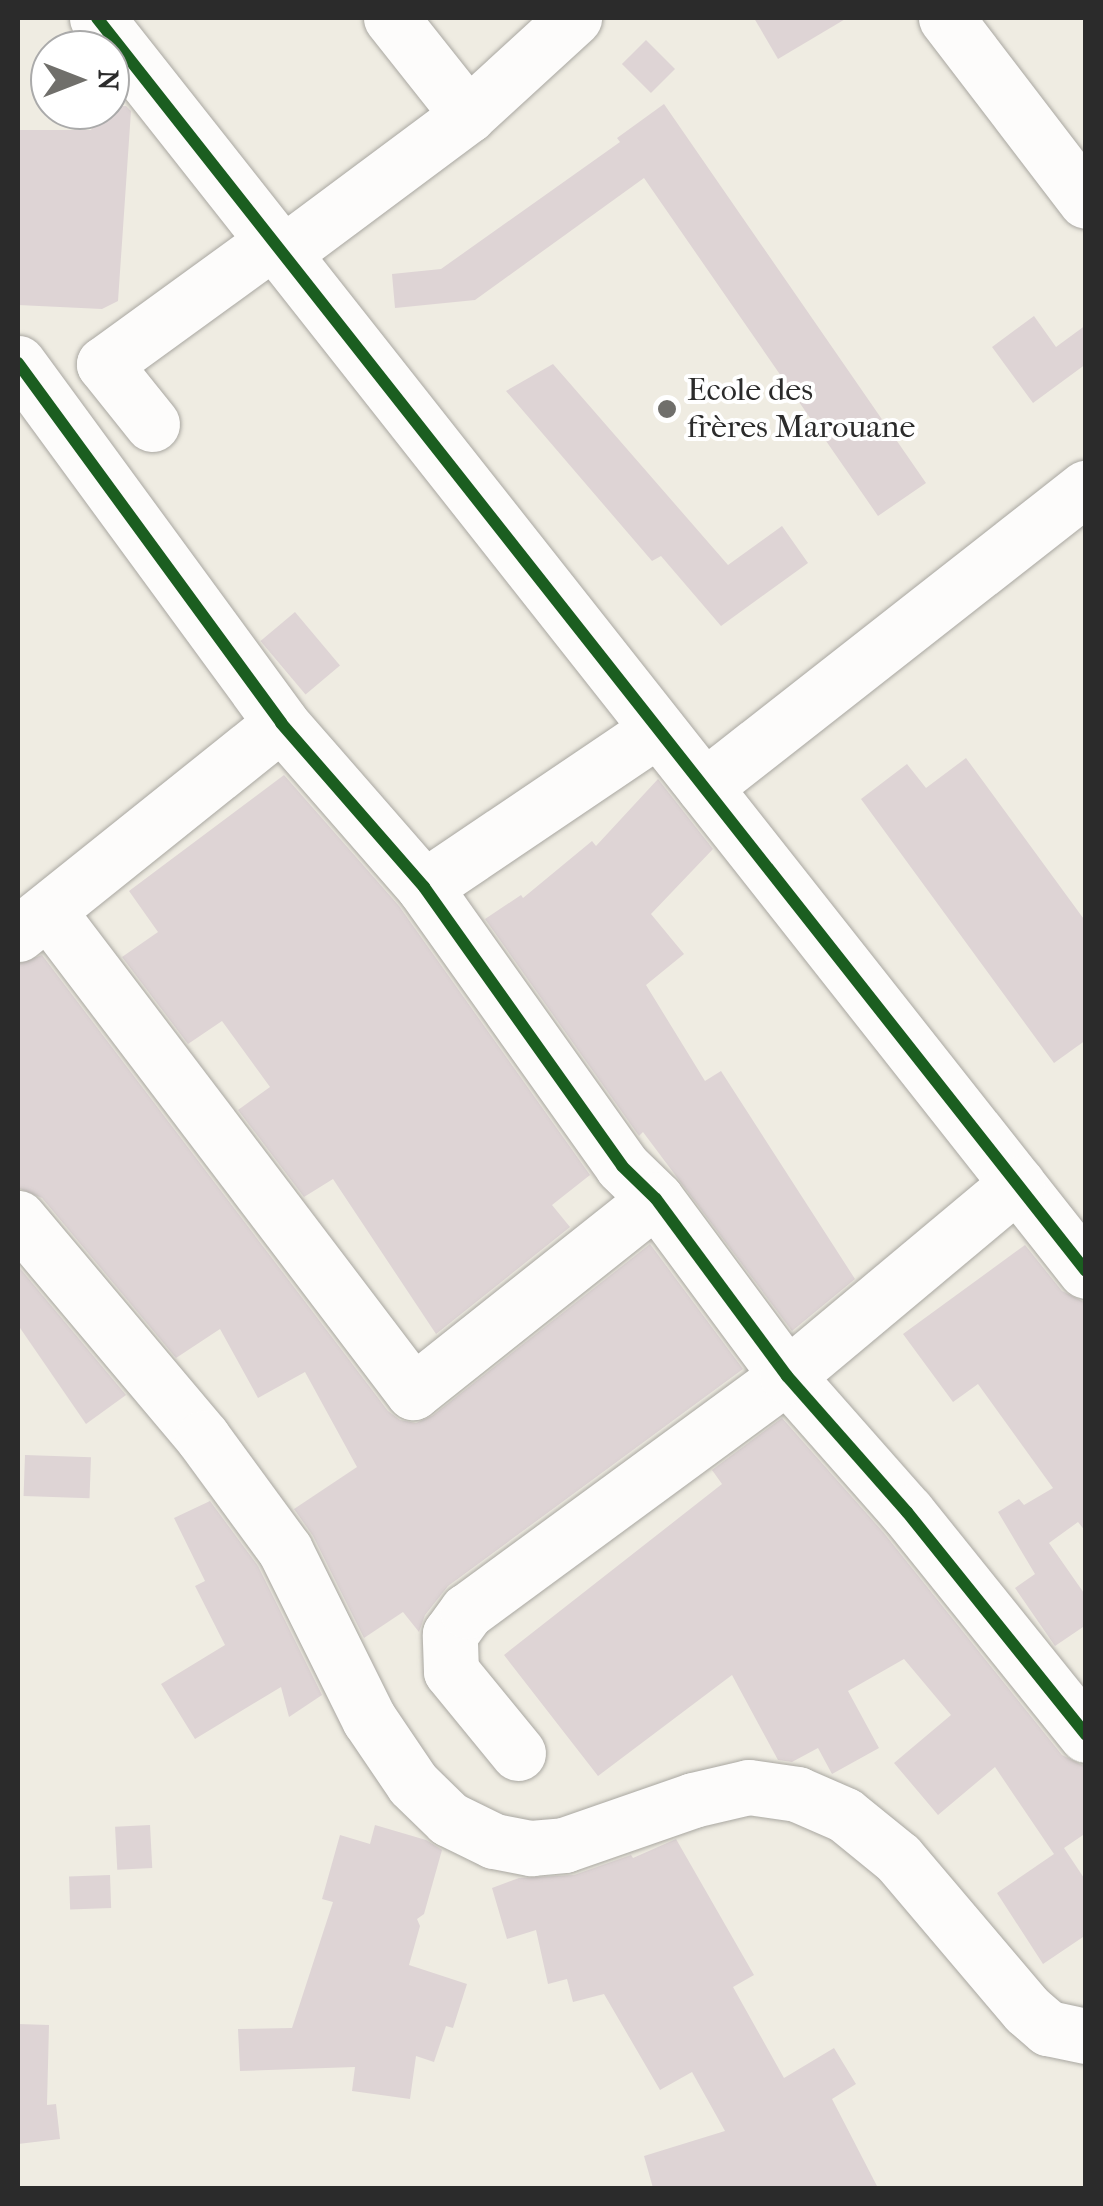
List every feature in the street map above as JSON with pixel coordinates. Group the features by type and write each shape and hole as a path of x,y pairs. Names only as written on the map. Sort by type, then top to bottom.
{"street":[{"path":"97,18 1086,1271"},
{"path":"391,18 468,114"},
{"path":"152,424 104,364 468,114 574,18"},
{"path":"946,18 1080,180"},
{"path":"18,363 281,723 424,886 622,1166 656,1199 788,1376 907,1512 1086,1734"},
{"path":"704,788 1086,488"},
{"path":"281,723 33,923 413,1392 656,1199"},
{"path":"424,886 658,729"},
{"path":"518,1752 451,1671 450,1634 466,1611 788,1376 1017,1184"},
{"path":"18,1218 204,1438 285,1550 370,1719 413,1784 449,1819 494,1841 531,1848 564,1846 694,1800 749,1787 797,1794 845,1815 898,1858 1026,2010 1048,2028 1086,2036"}],"building":[{"path":"754,18 847,18 778,59"},
{"path":"646,40 675,69 651,93 622,64"},
{"path":"664,104 926,483 878,516 644,178 475,300 395,308 392,274 441,269 620,142 617,138"},
{"path":"18,130 130,130 118,301 102,309 18,305"},
{"path":"1034,316 1056,347 1086,325 1086,364 1033,403 992,347"},
{"path":"553,364 728,565 782,526 808,563 721,626 661,556 652,561 506,391"},
{"path":"295,612 340,666 306,695 261,641"},
{"path":"966,758 1086,922 1086,1040 1054,1063 861,799 907,764 926,788"},
{"path":"284,775 399,906 590,1175 552,1205 570,1227 436,1334 333,1179 304,1197 238,1110 270,1087 222,1021 188,1044 122,957 158,932 129,891"},
{"path":"658,779 713,849 651,914 684,954 646,985 705,1081 721,1071 855,1279 792,1331 643,1132 639,1136 485,919 521,895 523,898 592,841 596,846"},
{"path":"42,955 388,1411 400,1420 416,1423 432,1416 650,1244 743,1369 448,1586 425,1615 419,1632 403,1612 364,1638 313,1536 294,1509 357,1467 305,1372 258,1398 220,1329 176,1358 42,1198 18,1188 18,964"},
{"path":"1025,1245 1062,1291 1086,1303 1086,1532 1078,1522 1049,1543 1086,1596 1086,1625 1055,1646 1015,1588 1035,1574 998,1512 1019,1499 1024,1505 1053,1488 978,1384 953,1402 903,1334"},
{"path":"18,1266 126,1395 86,1424 18,1325"},
{"path":"782,1418 883,1532 1062,1755 1086,1767 1086,1833 1064,1848 1086,1881 1086,1935 1043,1964 997,1893 1054,1854 995,1767 938,1815 894,1763 951,1715 904,1659 848,1691 879,1748 832,1774 818,1748 792,1762 778,1760 732,1675 598,1776 504,1655 722,1484 712,1470"},
{"path":"25,1455 91,1457 90,1498 24,1496"},
{"path":"210,1501 258,1566 322,1695 289,1717 281,1687 195,1739 161,1684 225,1645 195,1586 205,1581 174,1518"},
{"path":"150,1825 152,1868 117,1870 115,1827"},
{"path":"375,1825 426,1840 442,1850 424,1914 417,1919 420,1926 409,1965 467,1984 453,2028 446,2026 434,2062 416,2056 410,2099 352,2091 355,2067 240,2071 238,2029 292,2028 333,1902 322,1899 340,1835 370,1844"},
{"path":"676,1839 754,1975 733,1987 784,2078 834,2048 856,2084 832,2099 878,2188 653,2188 644,2156 725,2131 692,2072 660,2090 604,1994 573,2002 567,1979 548,1984 536,1930 507,1939 492,1888 519,1878 574,1875 631,1855 633,1858"},
{"path":"110,1875 111,1908 70,1909 69,1876"},
{"path":"18,2024 49,2025 47,2105 56,2104 60,2139 18,2144"}],"cycle path":[{"path":"97,18 1086,1271"},
{"path":"18,363 281,723 424,887 622,1166 656,1199 787,1376 907,1512 1086,1735"}],"place":[{"name":"Ecole des frères Marouane","path":"667,409"}]}
